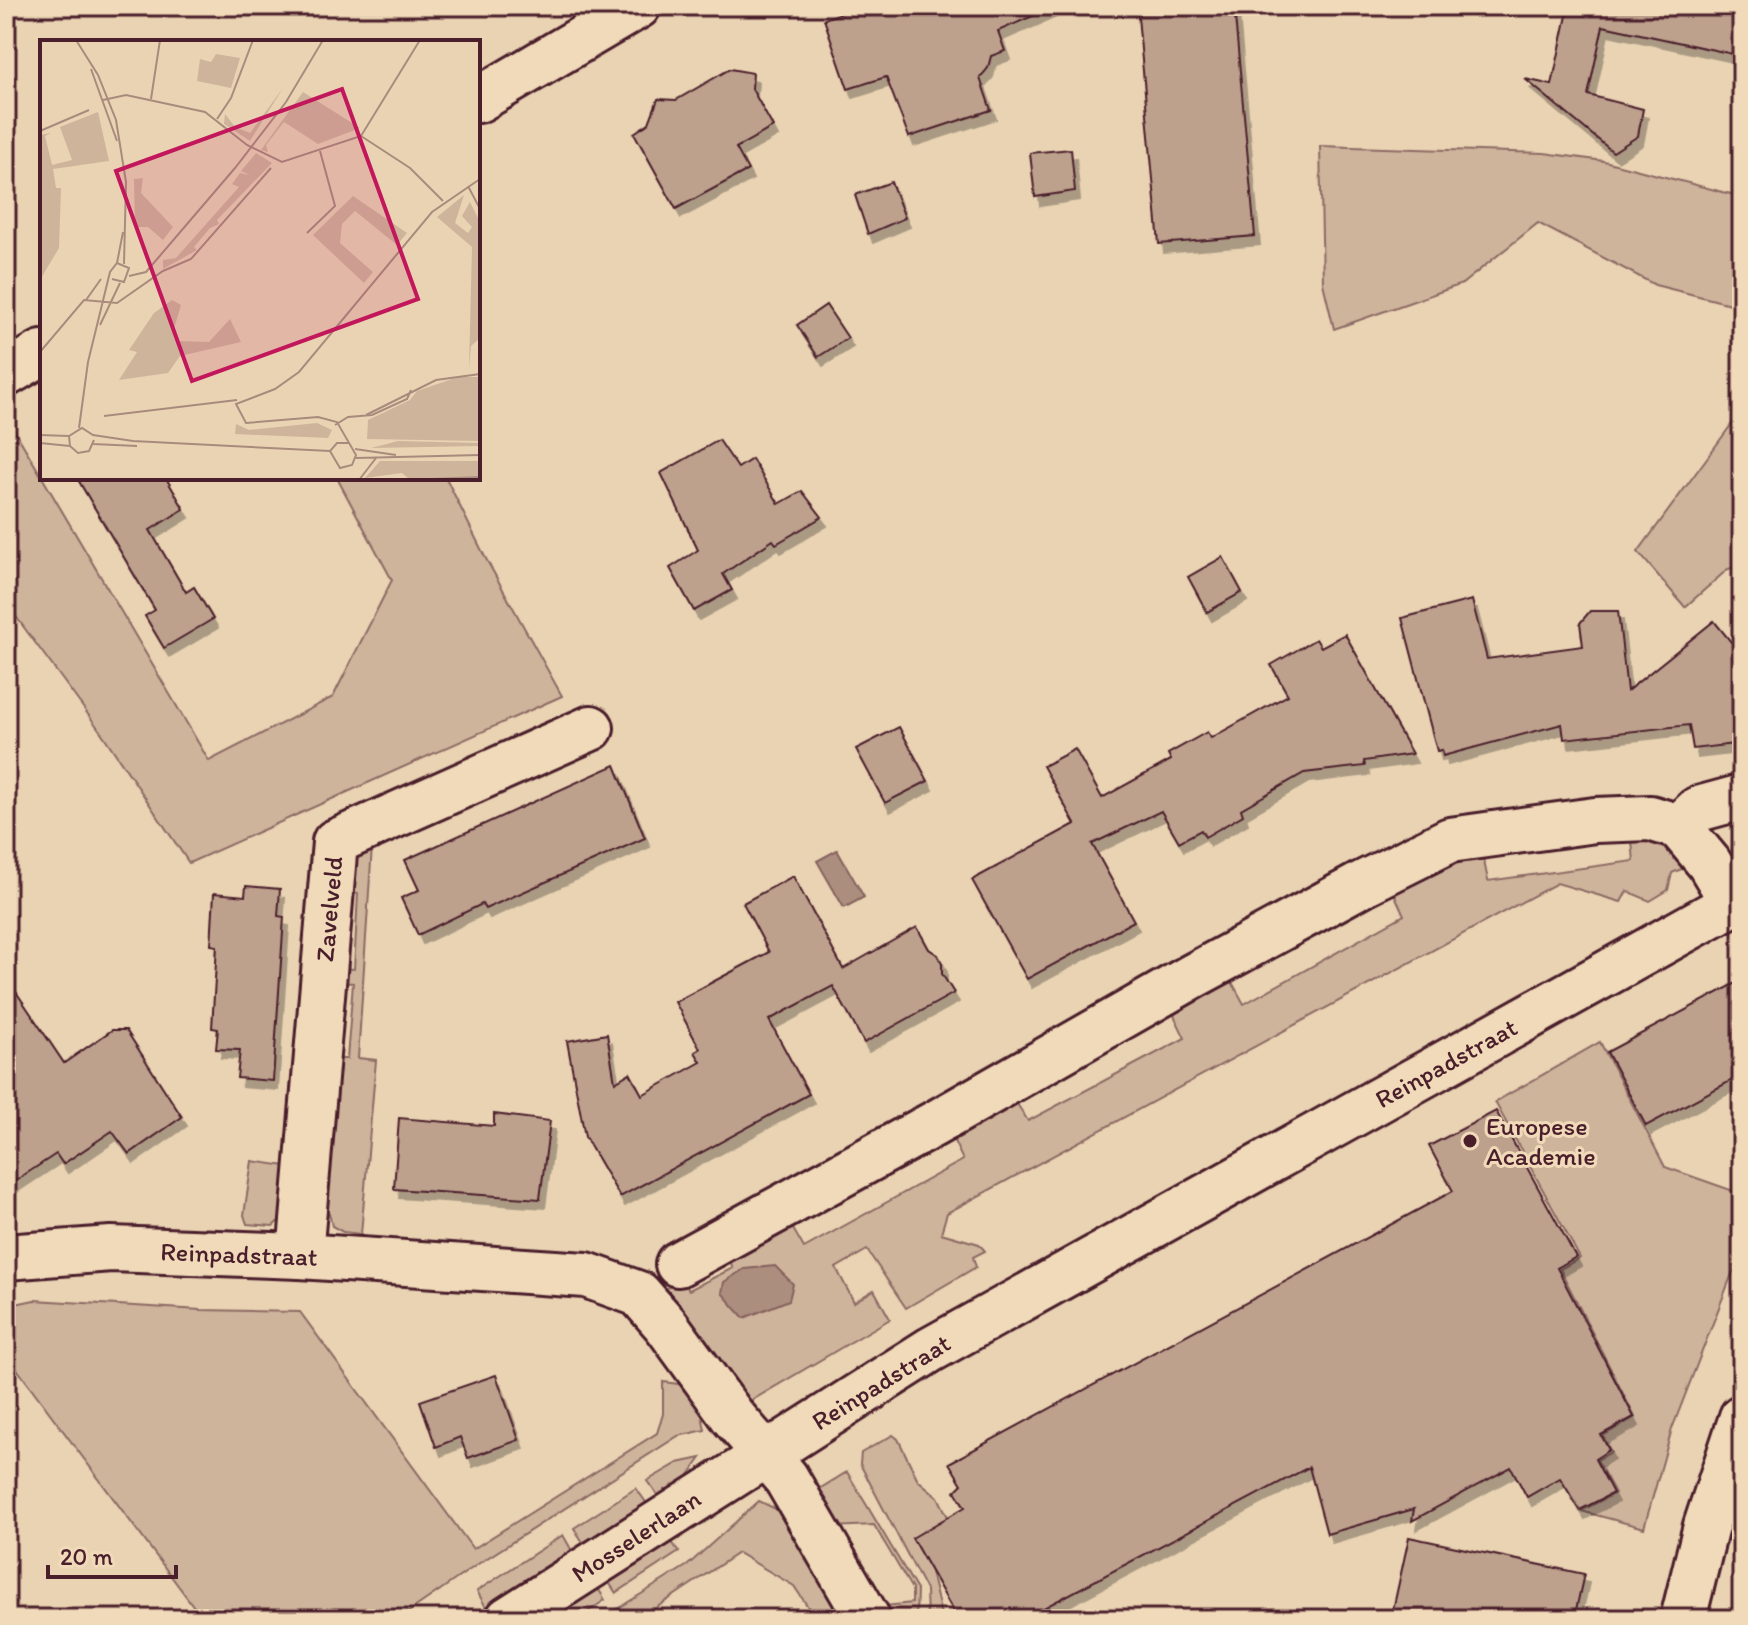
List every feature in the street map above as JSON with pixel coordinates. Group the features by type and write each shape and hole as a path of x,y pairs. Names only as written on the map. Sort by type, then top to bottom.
{"street":[{"path":"480,99 638,6"},
{"path":"6,374 40,354"},
{"name":"Zavelveld","path":"300,1256 335,842 591,728"},
{"path":"678,1264 1245,948 1450,840 1609,820 1650,818 1679,827 1698,809 1742,797"},
{"name":"Reinpadstraat","path":"6,1257 111,1249 300,1256 586,1275 639,1294 666,1325 733,1417 765,1453 930,1350 1738,900 1679,827"},
{"path":"1683,1619 1706,1526 1742,1417"},
{"path":"765,1453 796,1492 868,1619"},
{"name":"Mosselerlaan","path":"508,1619 765,1453"}],"shaded area":[{"path":"1320,146 1544,153 1604,161 1742,197 1742,307 1655,285 1538,223 1462,284 1334,329 1323,283"},
{"path":"1742,410 1742,566 1728,569 1685,607 1638,552"},
{"path":"9,421 40,474 40,480 44,480 209,761 333,697 392,580 338,480 447,480 485,557 562,696 189,863 101,732 6,603 6,423"},
{"path":"1631,831 1670,842 1684,868 1672,873 1668,890 1650,901 1627,891 1621,902 1557,883 947,1213 941,1233 979,1244 985,1251 973,1257 976,1267 906,1308 867,1250 836,1268 854,1302 874,1290 890,1319 749,1402 659,1293 682,1279 689,1290 733,1268 727,1254 788,1220 804,1248 963,1160 950,1133 1012,1096 1028,1121 1185,1038 1171,1009 1228,975 1244,1004 1404,915 1391,887 1433,867 1482,851 1488,881 1634,861"},
{"path":"372,846 358,1058 376,1060 361,1234 343,1232 332,1226 329,1213 322,1212 334,1059 347,1059 353,983 339,982 340,968 354,969 358,894 344,891 344,881 358,852"},
{"path":"837,850 864,897 844,908 817,861"},
{"path":"1600,1042 1665,1167 1742,1194 1742,1248 1672,1429 1644,1528 1581,1511 1615,1493 1597,1460 1611,1452 1603,1436 1635,1417 1560,1269 1580,1258 1495,1102"},
{"path":"252,1161 293,1167 282,1218 273,1226 247,1224 244,1215"},
{"path":"775,1266 793,1284 789,1300 744,1318 722,1293 724,1282 744,1269"},
{"path":"34,1300 201,1310 300,1312 473,1549 657,1433 663,1414 663,1382 686,1385 701,1410 705,1430 678,1436 398,1619 203,1619 6,1354 6,1306"},
{"path":"893,1435 898,1439 918,1480 938,1497 948,1517 931,1572 942,1619 927,1619 926,1590 860,1464 861,1453"},
{"path":"701,1458 688,1476 658,1496 647,1481 678,1463"},
{"path":"847,1472 917,1590 916,1619 883,1619 875,1607 912,1603 912,1589 874,1525 832,1527 818,1496 821,1488"},
{"path":"636,1488 647,1504 584,1544 574,1528"},
{"path":"759,1501 797,1524 851,1619 816,1619 794,1586 738,1553 639,1619 601,1619 688,1565"},
{"path":"563,1535 572,1551 487,1609 477,1591"},
{"path":"669,1538 679,1552 616,1593 606,1578"},
{"path":"596,1585 605,1600 577,1619 552,1619 550,1616"}],"building":[{"path":"861,6 1056,6 998,31 1005,51 991,56 988,68 980,78 991,110 909,137 886,77 848,89 824,19"},
{"path":"1137,6 1234,6 1255,236 1159,244"},
{"path":"1569,6 1742,6 1742,56 1603,26 1588,95 1643,109 1638,136 1613,152 1525,79 1552,85"},
{"path":"730,69 753,73 752,89 773,127 736,148 748,170 676,209 634,133 649,123 658,99 676,100"},
{"path":"1071,149 1075,191 1035,197 1030,153"},
{"path":"891,182 905,218 868,234 855,195"},
{"path":"826,305 848,338 818,357 797,325"},
{"path":"719,440 738,468 752,459 779,504 802,491 822,517 776,544 773,540 723,574 732,590 694,611 670,568 698,550 661,473"},
{"path":"78,480 167,480 184,509 150,530 186,592 194,587 213,619 164,648 145,616 155,610"},
{"path":"1223,557 1242,592 1207,612 1188,577"},
{"path":"1472,600 1487,659 1583,646 1580,623 1590,611 1618,611 1627,691 1714,621 1731,642 1742,641 1742,743 1693,749 1689,725 1564,739 1562,724 1443,756 1442,750 1437,751 1402,618"},
{"path":"1345,634 1412,754 1364,761 1365,766 1304,773 1241,809 1243,815 1205,837 1201,830 1179,842 1161,811 1092,844 1134,921 1027,979 972,880 1075,824 1043,766 1075,749 1102,798 1171,760 1168,754 1207,732 1211,738 1288,695 1271,665 1316,639 1321,647"},
{"path":"899,727 928,781 885,803 856,749"},
{"path":"615,765 645,838 485,909 482,904 418,935 401,898 419,890 405,860"},
{"path":"793,876 843,969 917,927 929,949 938,955 942,974 954,993 864,1043 833,986 769,1020 809,1094 620,1197 585,1137 567,1041 607,1034 615,1082 630,1073 642,1095 701,1062 695,1052 700,1049 675,1002 769,952 743,903"},
{"path":"246,886 280,889 278,916 284,917 273,1081 237,1078 240,1050 216,1049 218,1029 212,1028 217,946 211,945 214,893 245,896"},
{"path":"6,977 64,1063 112,1030 126,1030 182,1117 129,1154 112,1131 63,1164 56,1154 6,1187"},
{"path":"1742,980 1742,1075 1646,1126 1607,1052"},
{"path":"1496,1111 1576,1257 1557,1268 1634,1417 1601,1435 1609,1450 1595,1459 1613,1493 1580,1510 1560,1478 1527,1497 1511,1467 1412,1521 1414,1509 1327,1534 1309,1467 1023,1619 958,1619 912,1538 965,1507 955,1491 962,1484 949,1463 1453,1191 1429,1146"},
{"path":"494,1114 550,1121 540,1199 394,1189 399,1118 494,1126"},
{"path":"496,1375 519,1440 468,1458 460,1437 436,1447 420,1401"},
{"path":"1409,1537 1584,1574 1574,1619 1391,1619"}],"place":[{"name":"Europese Academie","path":"1470,1141"}]}
